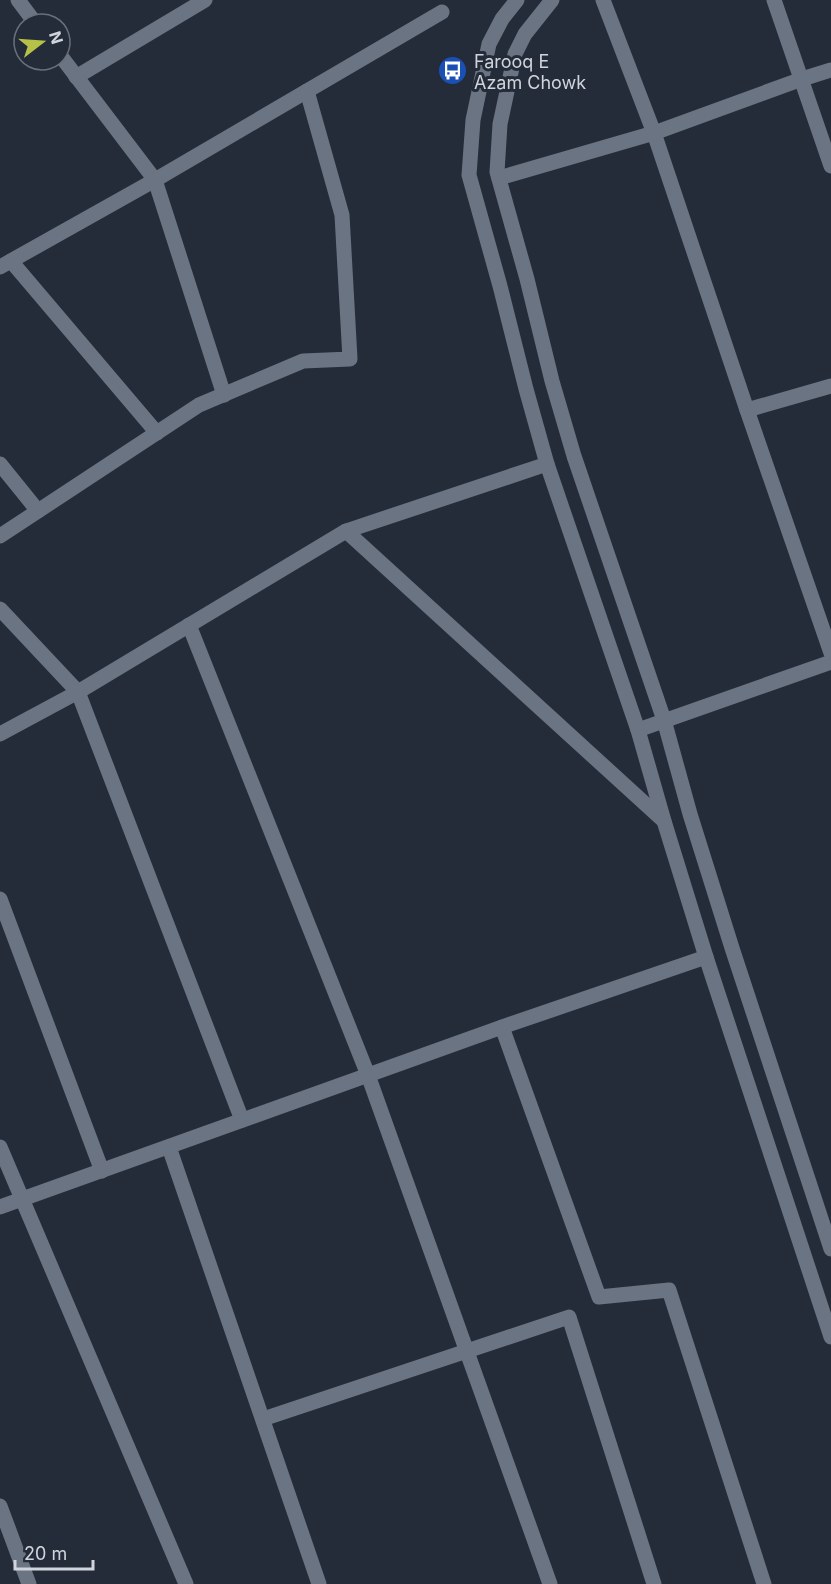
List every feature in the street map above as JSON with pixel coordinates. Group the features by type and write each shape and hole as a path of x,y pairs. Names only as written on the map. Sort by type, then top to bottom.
{"street":[{"path":"76,77 205,0"},
{"path":"517,0 502,19 489,44 473,120 469,175 548,464 638,730 706,957 831,1337"},
{"path":"552,0 525,34 515,54 500,124 498,178 574,456 664,720 694,825 831,1249"},
{"path":"603,0 654,133 831,653"},
{"path":"774,0 831,166"},
{"path":"157,433 6,264 155,180 442,12"},
{"path":"498,178 654,133 831,70"},
{"path":"72,72 155,180 224,394"},
{"path":"0,536 198,405 303,361 350,359 342,215 307,91"},
{"path":"526,388 552,381"},
{"path":"747,410 831,386"},
{"path":"0,464 38,511"},
{"path":"0,734 78,692 346,531 548,464"},
{"path":"346,531 664,821"},
{"path":"0,609 78,692 242,1120"},
{"path":"189,625 368,1075 550,1584"},
{"path":"638,730 831,662"},
{"path":"0,899 102,1171"},
{"path":"0,1208 502,1027 706,957"},
{"path":"502,1027 599,1297 669,1290 764,1584"},
{"path":"745,1077 771,1068"},
{"path":"0,1147 186,1584"},
{"path":"169,1147 319,1584"},
{"path":"262,1419 569,1317 654,1584"},
{"path":"0,1506 29,1584"}],"place":[{"name":"Farooq E Azam Chowk","path":"453,71"}]}
